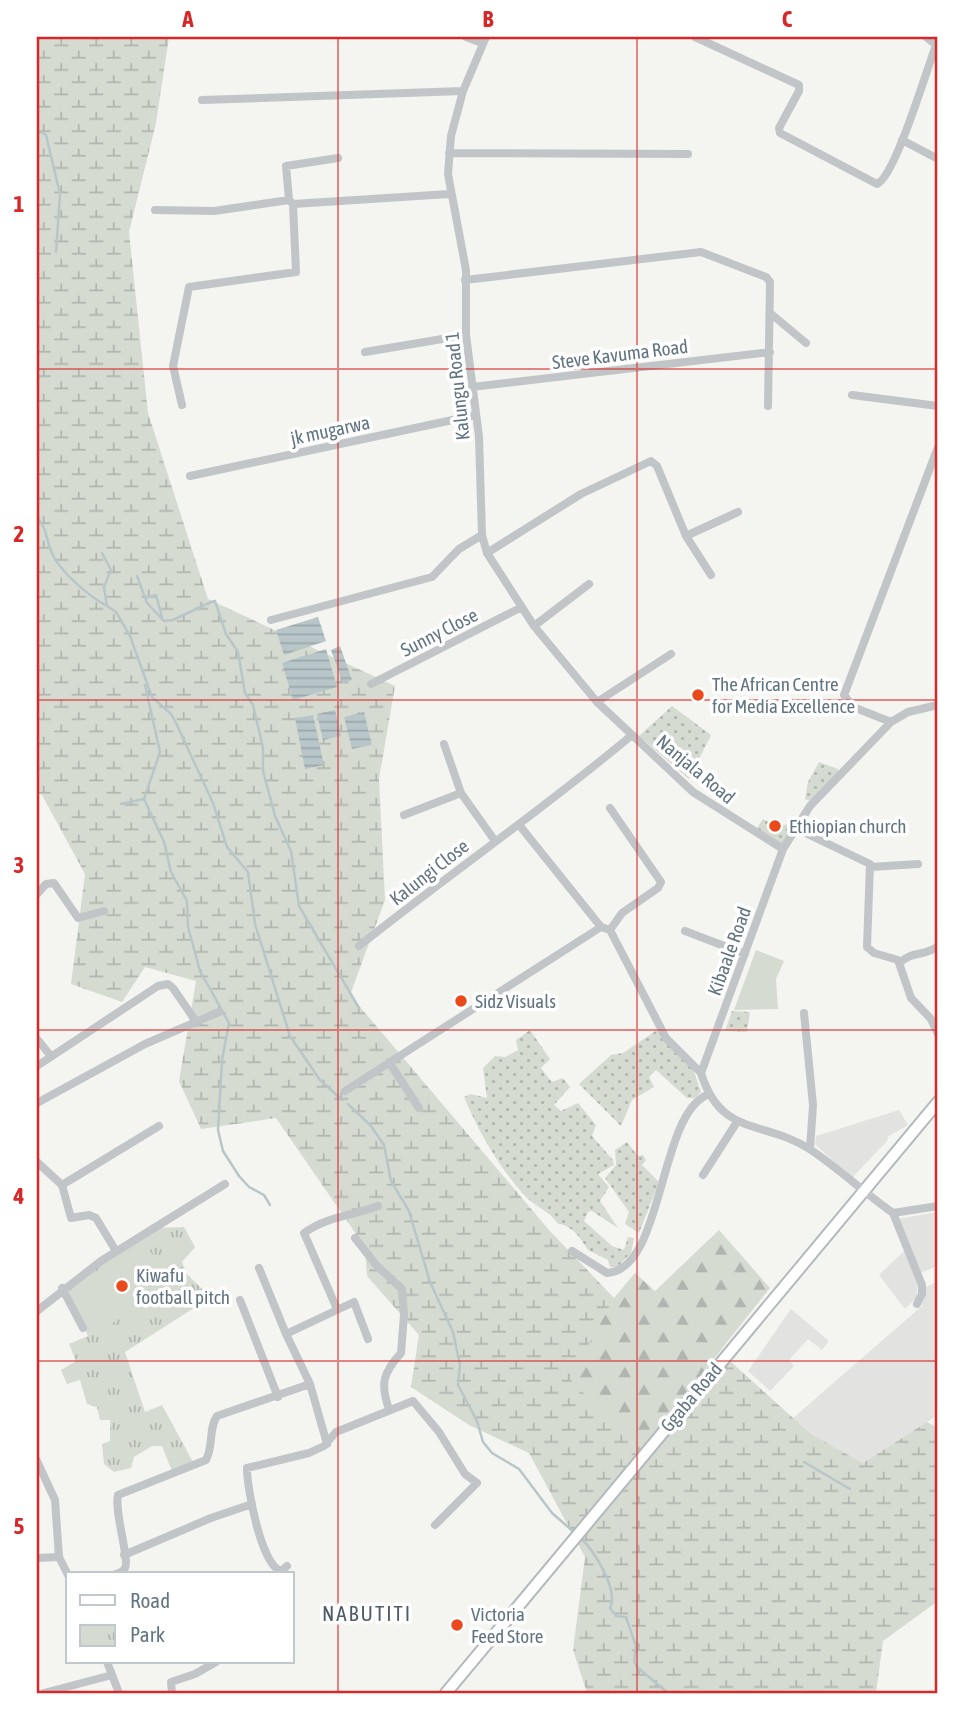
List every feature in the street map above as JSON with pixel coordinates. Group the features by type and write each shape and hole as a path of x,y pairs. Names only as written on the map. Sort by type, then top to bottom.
{"main road":[{"name":"Ggaba Road","path":"446,1693 938,1102"}],"street":[{"path":"466,37 484,40"},
{"path":"695,37 771,75 799,85 799,91 779,128 780,133 877,184 884,179 901,140 937,42 926,37"},
{"name":"Kalungu Road 1","path":"484,40 463,91 449,153 449,194 466,270 466,335 476,415 482,536 487,553 520,607 597,702"},
{"path":"202,100 463,91"},
{"path":"901,140 938,159"},
{"path":"449,153 688,154"},
{"path":"182,405 173,366 189,288 293,274 298,267 286,166 338,158"},
{"path":"155,210 214,211 291,202 449,194"},
{"path":"464,280 701,252 768,278 768,406"},
{"path":"770,313 806,343"},
{"path":"365,352 466,335"},
{"name":"Steve Kavuma Road","path":"472,387 770,352"},
{"path":"852,395 938,406"},
{"name":"jk mugarwa","path":"190,476 476,415"},
{"path":"891,722 849,704 844,695 938,447"},
{"path":"487,553 570,499 651,461 657,466 686,536 711,575"},
{"path":"686,536 738,512"},
{"path":"271,620 432,577 459,550 482,536"},
{"path":"534,626 589,584"},
{"name":"Sunny Close","path":"371,684 520,607"},
{"path":"597,702 671,654"},
{"name":"Nanjala Road","path":"597,702 713,807 783,849"},
{"name":"Kibaale Road","path":"701,1073 783,849 795,828 810,806 891,722 908,712 938,705"},
{"name":"Kalungi Close","path":"359,946 428,890 520,826 632,735"},
{"path":"444,744 461,793 495,841"},
{"path":"404,815 461,793"},
{"path":"610,808 661,881 658,888 622,913 610,930"},
{"path":"520,826 601,927 610,930 666,1038 701,1073 707,1095 718,1108 737,1122 789,1138 810,1149 893,1213 922,1285 917,1304"},
{"path":"795,828 863,859 871,867 867,947 874,953 897,960 938,946"},
{"path":"871,867 918,864"},
{"path":"37,894 46,884 54,883 78,918 104,911"},
{"path":"345,1091 601,927"},
{"path":"684,931 745,954"},
{"path":"897,960 911,998 931,1019 938,1034"},
{"path":"37,1066 158,986 168,984 173,988 197,1024"},
{"path":"37,1103 145,1044 197,1024 219,1012"},
{"path":"804,1013 813,1105 810,1149"},
{"path":"37,1039 50,1055"},
{"path":"389,1062 419,1108"},
{"path":"572,1251 607,1273 629,1261 650,1228 660,1189 688,1114 696,1101 707,1095"},
{"path":"703,1175 737,1122"},
{"path":"62,1185 159,1126"},
{"path":"37,1162 62,1185 70,1217 96,1218 116,1251"},
{"path":"37,1311 62,1288 116,1251 225,1184"},
{"path":"337,1308 304,1233 332,1217 360,1213 378,1206"},
{"path":"893,1213 938,1206"},
{"path":"355,1238 377,1266 402,1289 404,1315 401,1353 391,1362 382,1385 389,1409"},
{"path":"259,1268 310,1384 327,1444"},
{"path":"62,1288 83,1328"},
{"path":"240,1300 278,1397"},
{"path":"286,1334 354,1302 368,1339"},
{"path":"119,1572 125,1568 118,1495 202,1463 209,1455 211,1429 217,1416 310,1384"},
{"path":"287,1566 279,1571 267,1559 252,1504 246,1470 248,1466 298,1457 327,1444 336,1432 413,1401 439,1432 466,1474 477,1483 435,1525"},
{"path":"37,1461 55,1500 59,1557 66,1572"},
{"path":"124,1555 188,1527 252,1504"},
{"path":"37,1558 59,1557"},
{"path":"108,1664 119,1693"},
{"path":"172,1693 171,1682 195,1674 212,1664"},
{"path":"44,1693 112,1675"}],"shaded area":[{"path":"318,617 326,641 284,655 276,630"},
{"path":"340,646 352,680 343,683 331,650"},
{"path":"326,649 337,687 293,700 282,663"},
{"path":"335,710 341,736 323,740 317,714"},
{"path":"364,712 372,745 352,749 344,717"},
{"path":"313,715 324,765 305,769 295,718"},
{"path":"899,1110 908,1125 887,1137 888,1140 851,1179 815,1144 816,1136"},
{"path":"938,1212 938,1266 920,1273 897,1219"},
{"path":"905,1250 918,1278 917,1297 905,1309 879,1275"},
{"path":"938,1281 938,1415 863,1463 811,1434 793,1418 922,1306 926,1287"},
{"path":"791,1309 829,1341 822,1350 808,1339 789,1360 794,1366 770,1391 748,1371"}],"green space":[{"path":"37,37 169,37 156,123 129,232 148,413 208,599 395,686 379,779 385,900 350,995 549,1230 614,1298 570,1379 632,1444 731,1362 811,1434 863,1463 927,1422 938,1428 938,1601 883,1641 876,1693 587,1693 573,1650 585,1557 529,1453 469,1425 411,1387 419,1335 367,1276 365,1247 276,1118 201,1129 179,1081 196,981 145,967 122,1002 71,984 85,874 42,795 37,793"},
{"path":"672,706 711,735 689,779 639,736"},
{"path":"819,762 838,769 838,774 810,801 805,799 808,782"},
{"path":"763,819 776,826 789,824 792,828 783,845 755,831"},
{"path":"756,950 784,961 776,979 778,1009 734,1010"},
{"path":"732,1011 750,1012 747,1032 725,1031"},
{"path":"530,1030 550,1059 541,1068 552,1082 563,1078 570,1087 554,1105 561,1111 578,1103 596,1125 592,1136 613,1160 614,1165 598,1174 609,1187 600,1201 618,1228 592,1211 588,1212 584,1221 612,1246 624,1250 628,1237 634,1238 631,1253 617,1267 610,1267 608,1260 588,1250 573,1230 558,1224 525,1196 490,1149 464,1097 471,1094 487,1098 483,1068 495,1056 505,1057 518,1050 516,1040"},
{"path":"657,1030 693,1069 701,1092 695,1098 687,1098 656,1070 649,1077 654,1087 632,1100 621,1126 579,1084 611,1055 623,1053"},
{"path":"627,1142 638,1156 643,1155 646,1160 642,1165 659,1182 639,1233 625,1224 629,1212 605,1178 616,1165 615,1150"},
{"path":"184,1227 195,1247 182,1262 187,1274 208,1295 205,1301 125,1352 145,1412 162,1405 193,1462 172,1471 162,1446 152,1446 134,1457 131,1468 114,1472 104,1464 102,1444 110,1441 110,1420 100,1420 97,1407 87,1404 80,1380 67,1384 61,1370 76,1361 69,1344 88,1336 66,1289 155,1228"},
{"path":"719,1230 770,1288 666,1419 632,1444 569,1379 614,1298 635,1273 655,1291"},
{"name":"Kiwafu football pitch","path":"143,1240 172,1285 100,1331 71,1288"}],"waterway":[{"path":"37,130 46,135 60,194 56,252"},
{"path":"37,517 58,564 78,585 107,606"},
{"path":"102,553 111,570 104,587 107,606 116,612 130,636 152,697 171,714 176,723 213,803 227,847 248,872 255,924 290,1036 320,1080 342,1100"},
{"path":"137,576 147,603 164,621 173,620 215,601 226,634 238,652 245,693 253,705 263,748 263,771 275,816 291,851 299,906 359,1008"},
{"path":"145,598 156,595 162,617"},
{"path":"145,685 160,752 144,799 164,842 171,872 187,901 188,927 200,971 229,1023 222,1060 218,1130 223,1151 239,1176 249,1187 264,1195 270,1205"},
{"path":"121,804 144,799"},
{"path":"348,1104 371,1126 384,1145 391,1181 409,1211 430,1282 453,1332 460,1365 458,1385 477,1421 483,1442 492,1453 519,1469 552,1513 575,1533"},
{"path":"804,1462 850,1489"},
{"path":"580,1537 604,1571 611,1591 610,1608 616,1616 626,1617 636,1646 634,1661 637,1667 668,1693"}],"place":[{"name":"The African Centre for Media Excellence","path":"698,695"},
{"name":"Ethiopian church","path":"775,826"},
{"name":"Sidz Visuals","path":"461,1001"},
{"name":"Kiwafu football pitch","path":"122,1286"},
{"name":"Victoria Feed Store","path":"457,1625"}],"district":[{"name":"NABUTITI","path":"367,1614"}]}
